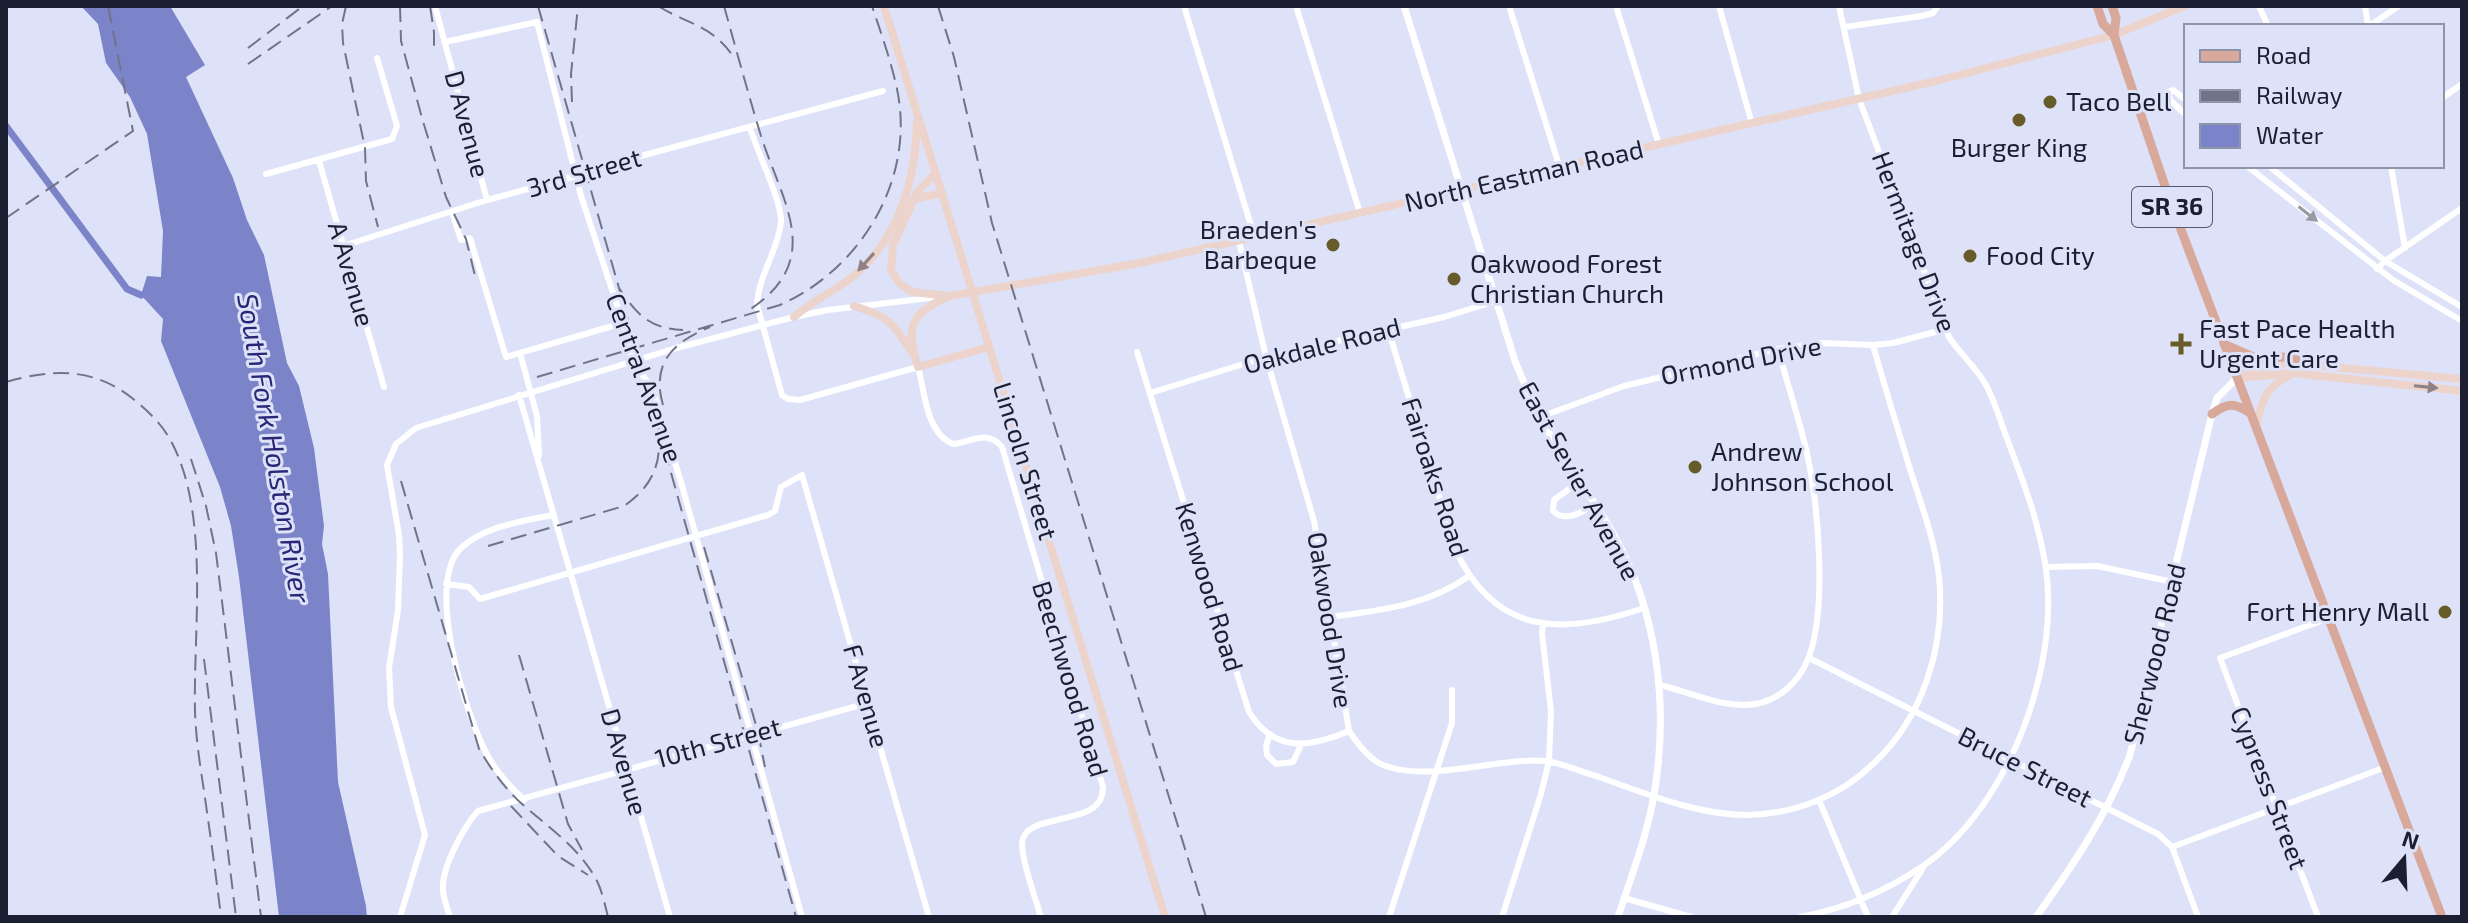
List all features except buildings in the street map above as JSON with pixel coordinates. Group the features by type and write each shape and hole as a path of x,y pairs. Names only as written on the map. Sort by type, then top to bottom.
{"main road":[{"name":"Lincoln Street","path":"884,6 1165,917"},
{"name":"SR 36","path":"2097,6 2103,24 2114,35"},
{"name":"SR 36","path":"2112,6 2116,18 2114,35 2169,198 2442,917"},
{"name":"North Eastman Road","path":"950,296 1053,280 1239,241 1859,99 2114,35 2185,6"},
{"path":"794,317 855,275 869,261 893,225 905,201 913,174 917,114"},
{"path":"936,173 917,192 893,245 891,270 899,283 912,292 950,296"},
{"path":"914,199 942,193"},
{"path":"915,357 910,331 912,324 922,310 950,296"},
{"path":"854,306 880,315 895,325 915,357"},
{"path":"2224,344 2256,358 2286,357 2312,364"},
{"path":"918,367 989,347"},
{"name":"Beechwood Road","path":"915,357 918,367"},
{"path":"2237,378 2253,369 2273,364 2312,364 2462,379"},
{"path":"2237,378 2292,373 2462,391"},
{"path":"2256,428 2266,393 2272,385 2292,373"},
{"path":"2212,414 2233,404 2250,413"}],"street":[{"name":"D Avenue","path":"435,6 487,200 452,212 461,240 470,238 506,357 520,353 537,416 539,468"},
{"path":"1184,6 1257,237"},
{"path":"1296,6 1360,213"},
{"name":"East Sevier Avenue","path":"1404,6 1515,361 1540,417 1595,503 1629,565 1644,608 1660,685 1660,742 1654,795 1618,917"},
{"path":"1509,6 1560,168"},
{"path":"1616,6 1659,145"},
{"path":"1719,6 1752,124"},
{"name":"Hermitage Drive","path":"1800,917 1861,899 1925,865 1978,811 2010,760 2029,713 2044,653 2047,621 2046,567 2032,508 1990,394 1978,373 1960,355 1946,329 1859,99 1839,6"},
{"path":"1844,27 1922,16 1933,13 1938,6"},
{"path":"2372,24 2399,6"},
{"name":"Central Avenue","path":"445,42 537,22 561,127 633,362 652,388 696,535 802,917"},
{"path":"266,174 319,161 392,139 396,135 397,126 377,58"},
{"path":"2444,97 2462,84"},
{"path":"2184,98 2173,90 2168,92 2170,100 2184,113"},
{"name":"3rd Street","path":"487,200 883,91"},
{"path":"750,128 781,219 774,251 757,293 762,326 780,390 788,399 800,400 918,367"},
{"name":"A Avenue","path":"319,161 384,387"},
{"path":"2250,168 2377,269 2462,321"},
{"path":"2271,168 2385,261 2462,307"},
{"path":"2391,168 2405,248"},
{"path":"2377,269 2462,208"},
{"path":"343,246 452,212"},
{"name":"Oakwood Drive","path":"1239,241 1266,357 1312,510 1349,731 1364,751 1379,763 1402,771 1549,761 1715,812 1746,815 1788,810 1819,800 1853,781 1885,753 1914,711 1931,667 1938,631 1939,576 1932,540 1873,345"},
{"name":"North Eastman Road","path":"400,917 425,835 391,707 389,668 400,586 399,535 387,476 390,454 404,435 416,428 519,395 794,317 854,306 950,296"},
{"name":"Oakdale Road","path":"1150,393 1266,357 1444,317 1496,301"},
{"path":"520,353 623,323"},
{"name":"Fairoaks Road","path":"1388,329 1456,551 1469,576 1487,596 1504,608 1543,624 1580,625 1644,608"},
{"name":"Ormond Drive","path":"1540,417 1624,386 1778,349 1823,343 1873,345 1917,338 1946,329"},
{"path":"1660,685 1726,704 1757,704 1788,688 1809,658 1817,605 1818,532 1806,449 1778,349"},
{"name":"Kenwood Road","path":"1137,352 1245,701 1253,718 1270,734 1267,755 1276,764 1293,762 1301,745"},
{"name":"Beechwood Road","path":"918,367 933,425 939,436 953,444 991,438 1002,447 1103,787 1101,802 1090,811 1035,827 1025,836 1022,843 1041,917"},
{"name":"Sherwood Road","path":"2036,917 2087,846 2130,755 2212,414 2217,398 2237,378"},
{"name":"D Avenue","path":"519,395 670,917"},
{"name":"F Avenue","path":"696,535 775,511 781,487 802,475 929,917"},
{"path":"1580,481 1554,500 1553,511 1559,517 1566,517 1595,503"},
{"path":"524,800 499,772 481,742 453,652 446,614 446,584 453,558 462,547 492,530 553,515"},
{"path":"446,584 469,587 480,599 696,535"},
{"path":"2046,567 2097,566 2173,582"},
{"path":"1331,617 1425,600 1453,588 1469,576"},
{"name":"Cypress Street","path":"2318,917 2220,658 2329,618"},
{"path":"1502,917 1549,761 1551,711 1543,624"},
{"name":"Bruce Street","path":"1809,658 2158,834 2172,847"},
{"path":"1389,917 1452,723 1452,690"},
{"name":"10th Street","path":"524,800 625,769 868,703"},
{"path":"1270,734 1301,745 1314,744 1349,731"},
{"path":"2198,917 2172,847 2386,767"},
{"path":"450,917 443,886 445,876 472,817 485,808 524,800"},
{"path":"1819,800 1868,917"},
{"path":"1892,917 1925,865"},
{"path":"1624,898 1691,917"}],"water":[{"name":"South Fork Holston River","path":"81,6 170,6 205,65 186,77 233,178 247,220 264,255 287,363 299,386 314,448 324,526 322,544 328,574 338,782 367,917 279,917 231,526 220,487 161,341 163,319 141,295 147,276 161,277 163,231 147,134 130,97 106,63 98,24"}],"waterway":[{"path":"6,126 127,289 141,295"}],"railway":[{"path":"6,218 133,131 108,6"},
{"path":"248,48 303,6"},
{"path":"248,64 332,6"},
{"path":"346,6 342,24 343,43 365,148 366,181 378,227"},
{"path":"400,6 401,41 422,118 446,197 466,239 476,280"},
{"path":"430,6 434,51"},
{"path":"538,6 619,288 645,318 661,327 683,330"},
{"path":"572,102 571,74 578,6"},
{"path":"658,6 709,32 735,59"},
{"path":"724,6 761,136 792,229 792,250 786,271 772,291 749,310"},
{"path":"537,377 780,305 809,289 835,269 858,245 890,187 898,156 901,123 895,79 872,6"},
{"path":"938,6 954,57 992,223 1206,917"},
{"path":"619,288 796,917"},
{"path":"663,405 660,377 668,356 685,340 710,327"},
{"path":"6,382 55,373 87,376 117,388 160,424 184,472 191,504 197,574 196,732 221,917"},
{"path":"488,546 624,506 650,480 657,464 659,445"},
{"path":"191,459 206,506 216,553 261,917"},
{"path":"401,481 479,749 510,792 582,858 599,885 608,917"},
{"path":"704,547 758,732 765,767"},
{"path":"519,655 568,824 582,850"},
{"path":"204,659 236,917"},
{"path":"511,806 558,856 588,875"}],"place":[{"name":"Taco Bell","path":"2050,102"},
{"name":"Burger King","path":"2019,120"},
{"name":"Braeden's Barbeque","path":"1333,245"},
{"name":"Food City","path":"1970,256"},
{"name":"Oakwood Forest Christian Church","path":"1454,279"},
{"name":"Fast Pace Health Urgent Care","path":"2181,344"},
{"name":"Andrew Johnson School","path":"1695,467"},
{"name":"Fort Henry Mall","path":"2445,612"}]}
